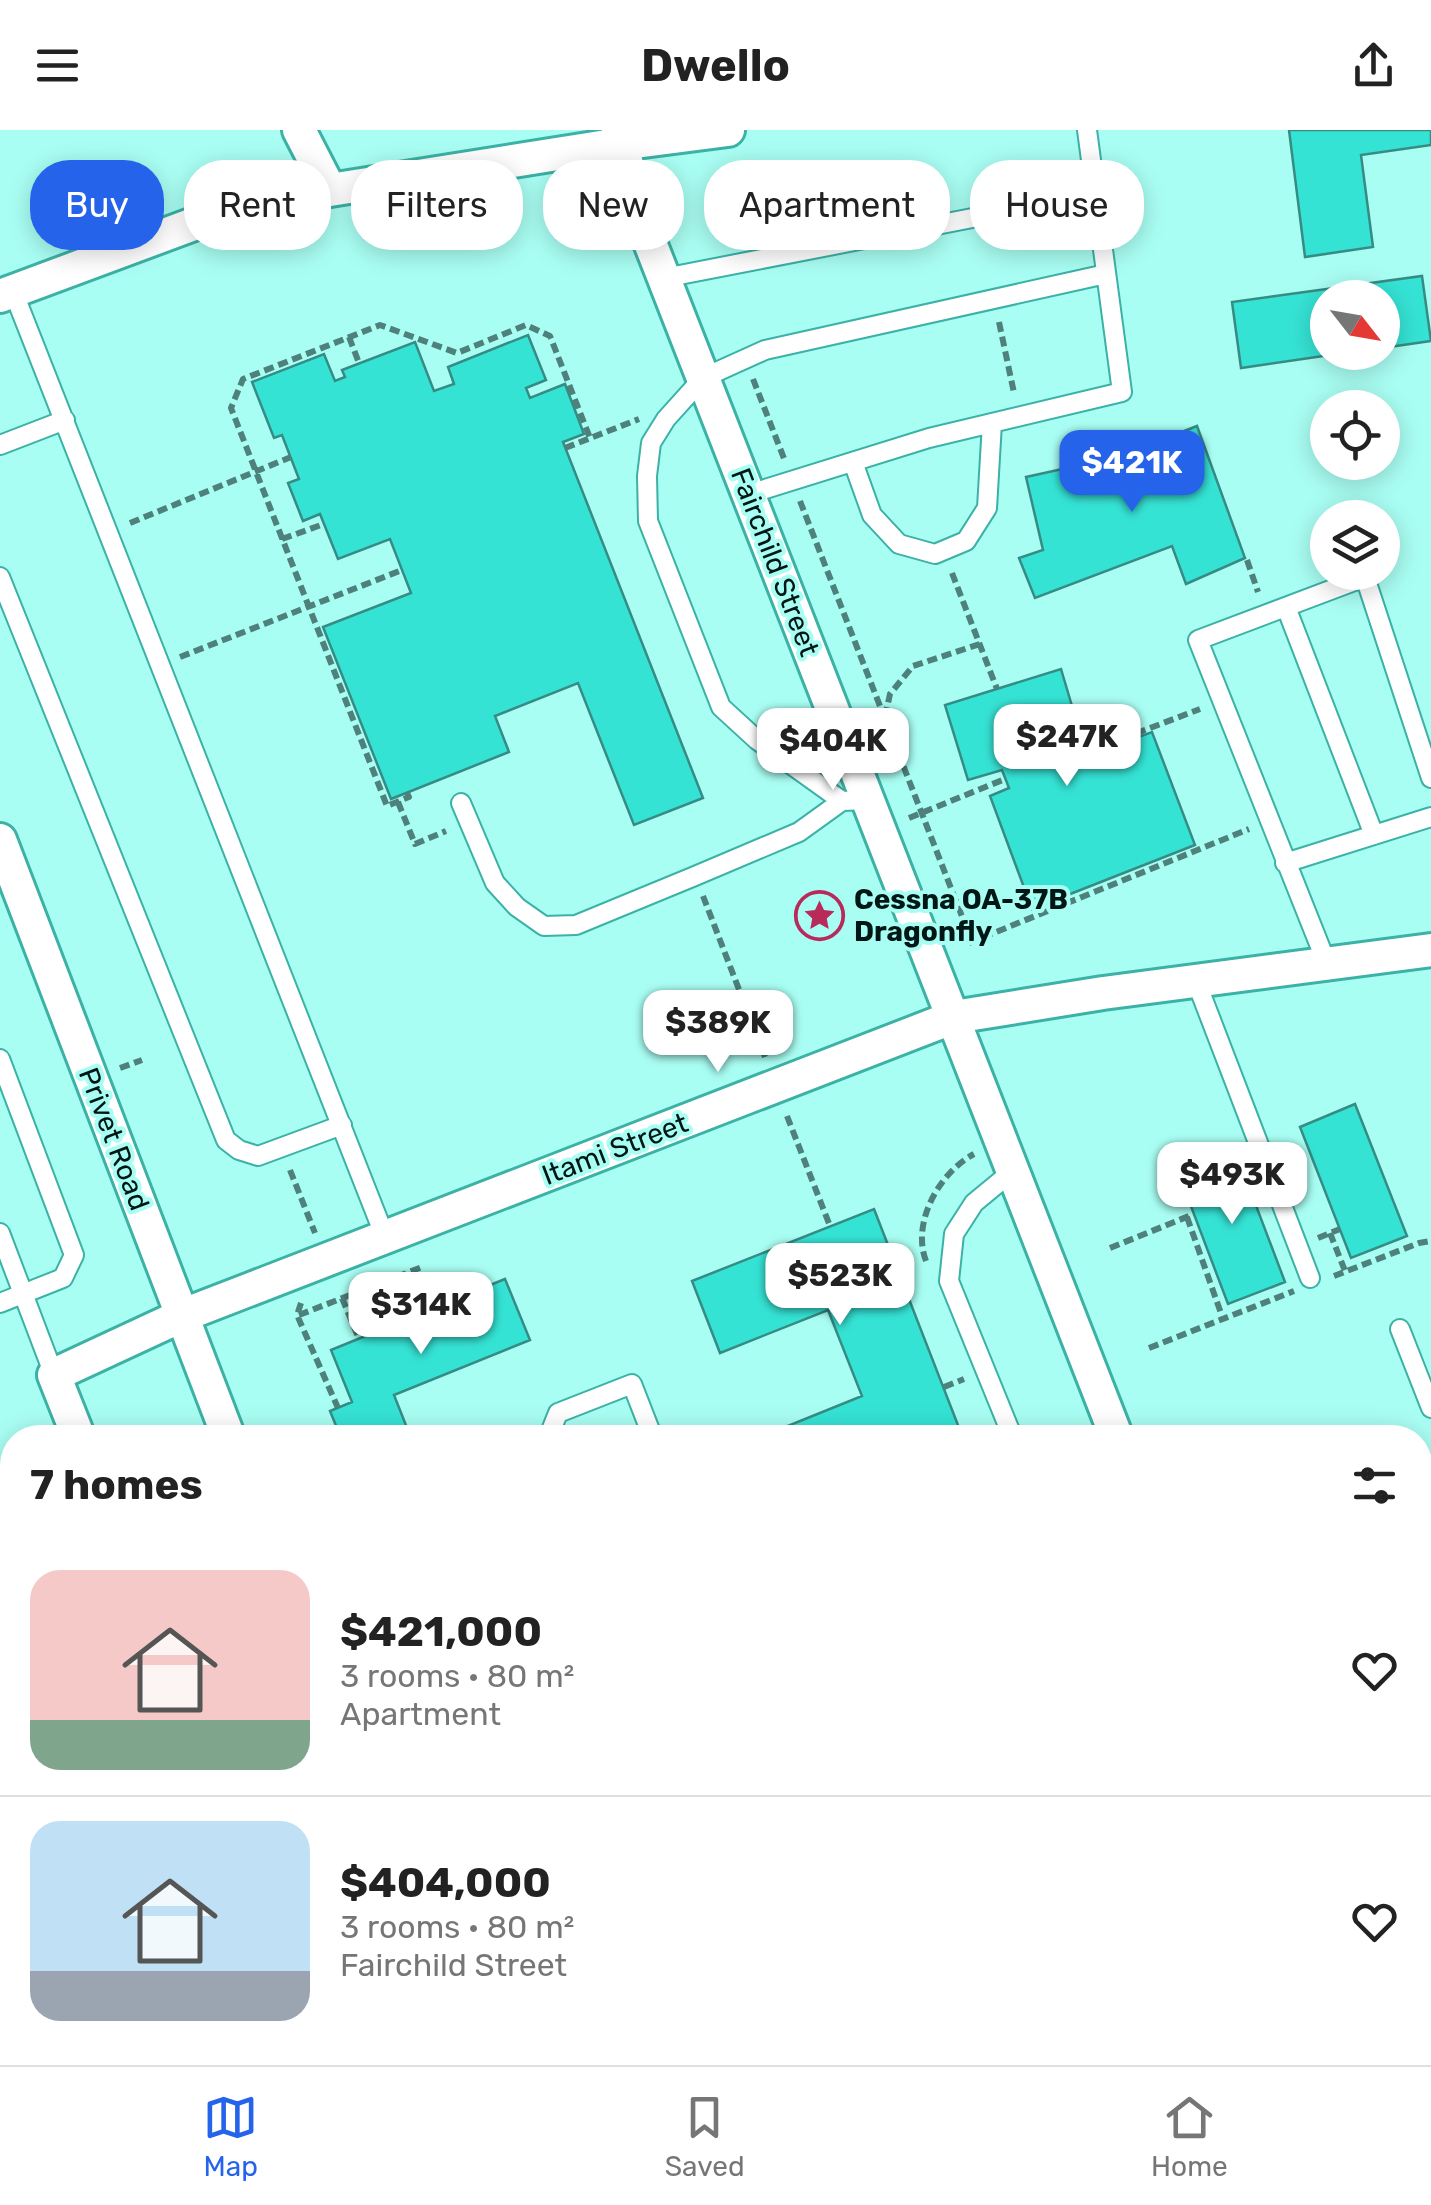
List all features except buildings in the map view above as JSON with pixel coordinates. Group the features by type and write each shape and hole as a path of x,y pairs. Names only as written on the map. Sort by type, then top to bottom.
{"street":[{"path":"299,130 314,160"},
{"path":"331,190 620,137 728,130"},
{"name":"Fairchild Street","path":"620,137 642,222 664,278 692,390 748,494 864,810 928,950 1112,1425"},
{"path":"7,293 184,228"},
{"name":"Privet Road","path":"0,840 224,1425"},
{"name":"Itami Street","path":"54,1374 181,1316 954,1018 1104,993 1431,950"},
{"path":"54,1374 73,1425"}],"lane":[{"path":"1088,130 1092,160"},
{"path":"664,278 970,218"},
{"path":"748,494 930,438 1122,392 1103,250"},
{"path":"864,810 757,740 721,707 648,521 651,443 666,418 692,390 765,350 1106,274"},
{"path":"7,293 109,532 385,1237"},
{"path":"0,444 64,420"},
{"path":"853,462 872,515 898,544 935,554 966,541 987,508 992,423"},
{"path":"0,577 226,1140 239,1150 258,1156 342,1126"},
{"path":"1327,964 1198,640 1364,578 1431,778"},
{"path":"1286,607 1374,834"},
{"path":"461,803 495,883 517,907 544,926 576,925 798,832 864,810"},
{"path":"1285,863 1431,817"},
{"path":"1196,981 1310,1278"},
{"path":"0,1060 74,1255 63,1278 0,1303"},
{"path":"1007,1425 949,1280 954,1234 974,1202 1014,1170"},
{"path":"0,1233 54,1374"},
{"path":"1400,1328 1431,1408"},
{"path":"553,1425 558,1413 632,1384 648,1425"}],"path":[{"path":"406,793 409,798 388,806 282,539 231,408 243,379 380,326 458,353 526,325 550,336 590,438"},
{"path":"349,337 359,363"},
{"path":"745,358 972,942"},
{"path":"565,448 692,390"},
{"path":"109,532 291,457"},
{"path":"282,539 324,524"},
{"path":"1246,560 1266,615"},
{"path":"160,664 402,570"},
{"path":"884,718 890,694 913,666 980,644"},
{"path":"1108,744 1222,702"},
{"path":"864,810 921,813 1005,778"},
{"path":"398,802 415,844 469,821"},
{"path":"928,950 960,947 1269,822"},
{"path":"695,876 830,1226"},
{"path":"930,1269 922,1251 927,1213 945,1178 961,1161 978,1152"},
{"path":"1110,1248 1190,1216 1223,1319"},
{"path":"1330,1233 1345,1271"},
{"path":"298,1316 422,1267"},
{"path":"342,1298 358,1338"},
{"path":"944,1387 972,1376"}],"place":[{"name":"Cessna OA-37B Dragonfly","path":"819,915"}]}
